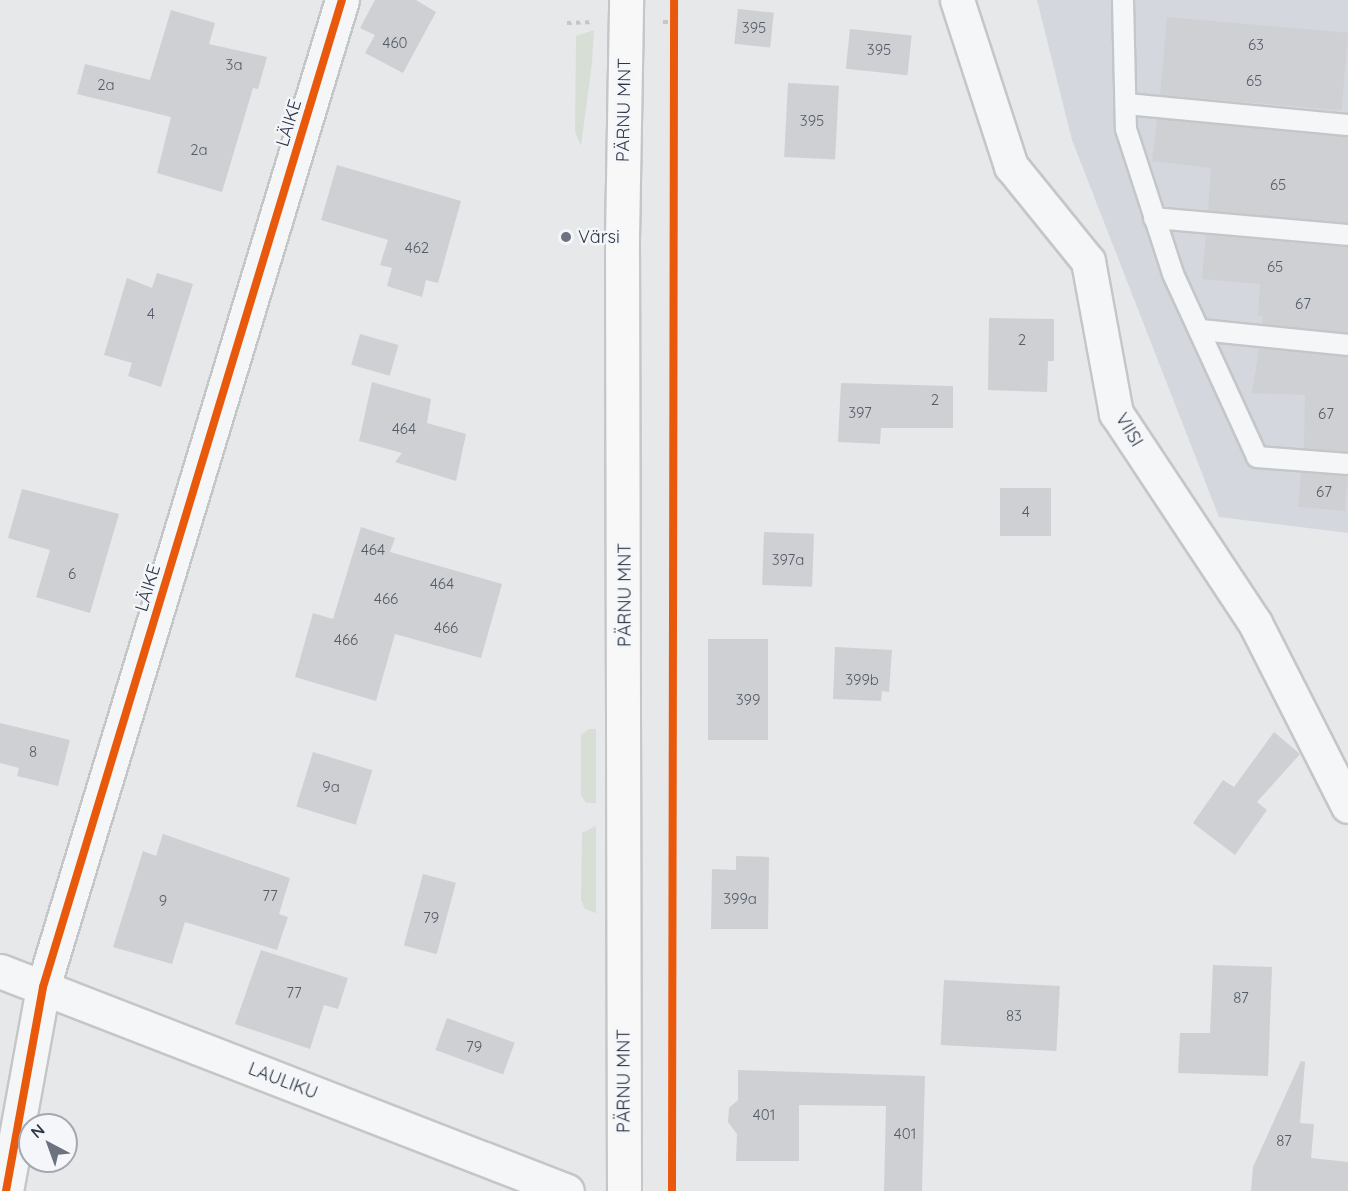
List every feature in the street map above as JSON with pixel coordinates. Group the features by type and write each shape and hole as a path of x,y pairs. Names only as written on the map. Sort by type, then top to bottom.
{"main road":[{"name":"PÄRNU MNT","path":"624,1191 622,238 626,0"}],"street":[{"name":"LÄIKE","path":"6,1191 43,987 342,0"},
{"name":"VIISI","path":"957,0 1011,166 1088,261 1116,413 1255,623 1348,806"},
{"name":"LAULIKU","path":"0,971 567,1191"}],"lane":[{"path":"1123,0 1126,129 1173,274 1201,330 1257,457 1348,464"},
{"path":"1126,104 1348,125"},
{"path":"1154,218 1348,235"},
{"path":"1201,330 1348,345"}],"path":[{"path":"674,11 674,34"}],"shaded area":[{"path":"1037,0 1348,0 1348,533 1219,517 1072,140"},
{"path":"594,30 581,146 575,132 576,36"},
{"path":"589,729 596,729 596,803 586,803 581,795 581,735"},
{"path":"596,826 596,913 585,909 581,900 582,833"}],"building":[{"path":"375,0 416,0 436,12 403,73 365,53 375,35 360,28"},
{"path":"738,9 774,13 770,48 734,44"},
{"path":"171,10 215,23 209,44 267,57 258,89 253,88 222,192 157,173 171,117 77,94 85,64 150,80"},
{"path":"1167,17 1348,33 1342,111 1160,95"},
{"path":"850,29 912,35 907,75 846,69"},
{"path":"788,83 839,86 835,160 784,157"},
{"path":"1157,119 1348,137 1348,223 1208,211 1211,168 1152,161"},
{"path":"337,165 461,201 438,283 426,280 422,297 387,286 392,268 380,265 388,240 321,220"},
{"path":"1206,235 1348,247 1348,333 1262,324 1263,316 1258,315 1260,284 1202,279"},
{"path":"157,273 193,284 161,387 128,376 132,363 104,355 127,278 152,288"},
{"path":"989,318 1054,319 1054,361 1048,361 1047,392 988,390"},
{"path":"360,334 398,345 390,376 351,365"},
{"path":"1259,348 1348,357 1348,452 1304,449 1305,395 1252,393"},
{"path":"372,382 431,399 427,423 466,434 456,481 395,462 402,453 359,441"},
{"path":"841,383 953,386 953,428 881,428 880,444 838,442"},
{"path":"1301,472 1348,476 1345,511 1298,507"},
{"path":"1000,488 1051,488 1051,536 1000,536"},
{"path":"22,489 119,514 90,613 36,597 50,550 8,538"},
{"path":"361,527 395,538 390,552 502,584 481,658 395,634 376,701 295,677 313,613 333,619"},
{"path":"764,532 814,534 812,587 762,585"},
{"path":"708,639 768,639 768,740 708,740"},
{"path":"835,647 892,650 889,692 882,691 881,701 833,699"},
{"path":"0,723 70,740 58,786 17,776 19,768 0,763"},
{"path":"1274,732 1300,754 1257,802 1267,810 1235,855 1193,823 1223,780 1234,787"},
{"path":"313,752 372,770 356,825 296,807"},
{"path":"163,834 290,878 279,914 288,917 277,950 185,922 172,964 113,947 143,851 156,856"},
{"path":"736,856 769,857 768,929 711,929 712,869 736,870"},
{"path":"423,874 456,883 437,954 404,945"},
{"path":"261,950 348,978 338,1009 324,1005 310,1049 235,1024"},
{"path":"1213,965 1272,967 1268,1076 1178,1073 1180,1033 1210,1033"},
{"path":"944,980 1060,986 1056,1051 941,1045"},
{"path":"447,1018 515,1043 503,1075 435,1050"},
{"path":"1301,1061 1305,1062 1300,1123 1314,1124 1311,1158 1348,1162 1348,1191 1251,1191 1253,1167"},
{"path":"738,1070 925,1076 922,1191 884,1191 886,1106 799,1105 799,1161 736,1161 737,1134 728,1122 729,1108 738,1100"}],"cycle path":[{"path":"6,1191 43,987 342,0"},
{"path":"672,1191 674,0"}],"place":[{"name":"Värsi","path":"566,237"}]}
